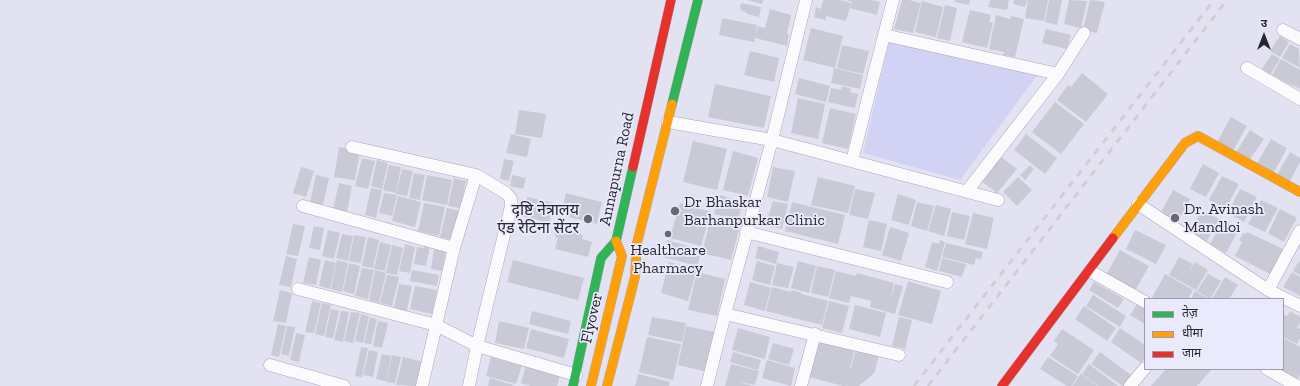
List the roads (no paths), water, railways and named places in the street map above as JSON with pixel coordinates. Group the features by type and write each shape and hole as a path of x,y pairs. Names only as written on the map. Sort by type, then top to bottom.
{"street":[{"name":"Annapurna Road","path":"574,380 601,258 616,241 671,0"},
{"path":"607,386 636,277 637,243 698,0"},
{"path":"707,386 724,314 772,140 806,0"},
{"path":"852,161 893,0"},
{"path":"1283,30 1300,39"},
{"path":"967,191 1058,74 1084,33"},
{"path":"884,35 1058,74"},
{"path":"1247,68 1300,99"},
{"path":"668,122 772,140 998,200"},
{"path":"1002,386 1185,143 1198,136 1300,192"},
{"path":"352,147 476,175 506,193 511,199 511,206 477,346 469,386"},
{"path":"422,386 454,248 476,175"},
{"path":"1138,204 1268,290 1300,306"},
{"path":"303,206 454,248"},
{"path":"1268,290 1300,231"},
{"path":"746,232 947,282"},
{"path":"616,241 622,256 637,243"},
{"name":"Flyover","path":"591,386 622,256"},
{"path":"1090,271 1144,301"},
{"path":"298,289 436,325 477,346 574,380"},
{"path":"724,314 815,334 899,356"},
{"path":"805,385 815,334"},
{"path":"270,365 344,386"},
{"path":"1130,386 1144,369"},
{"path":"1269,370 1298,386 1300,383"}],"railway":[{"path":"914,386 1214,0"},
{"path":"928,386 1227,0"}],"place":[{"name":"Dr Bhaskar Barhanpurkar Clinic","path":"675,211"},
{"name":"Dr. Avinash Mandloi","path":"1175,218"},
{"name":"दृष्टि नेत्रालय एंड रेटिना सेंटर","path":"588,219"},
{"name":"Healthcare Pharmacy","path":"668,234"}]}
